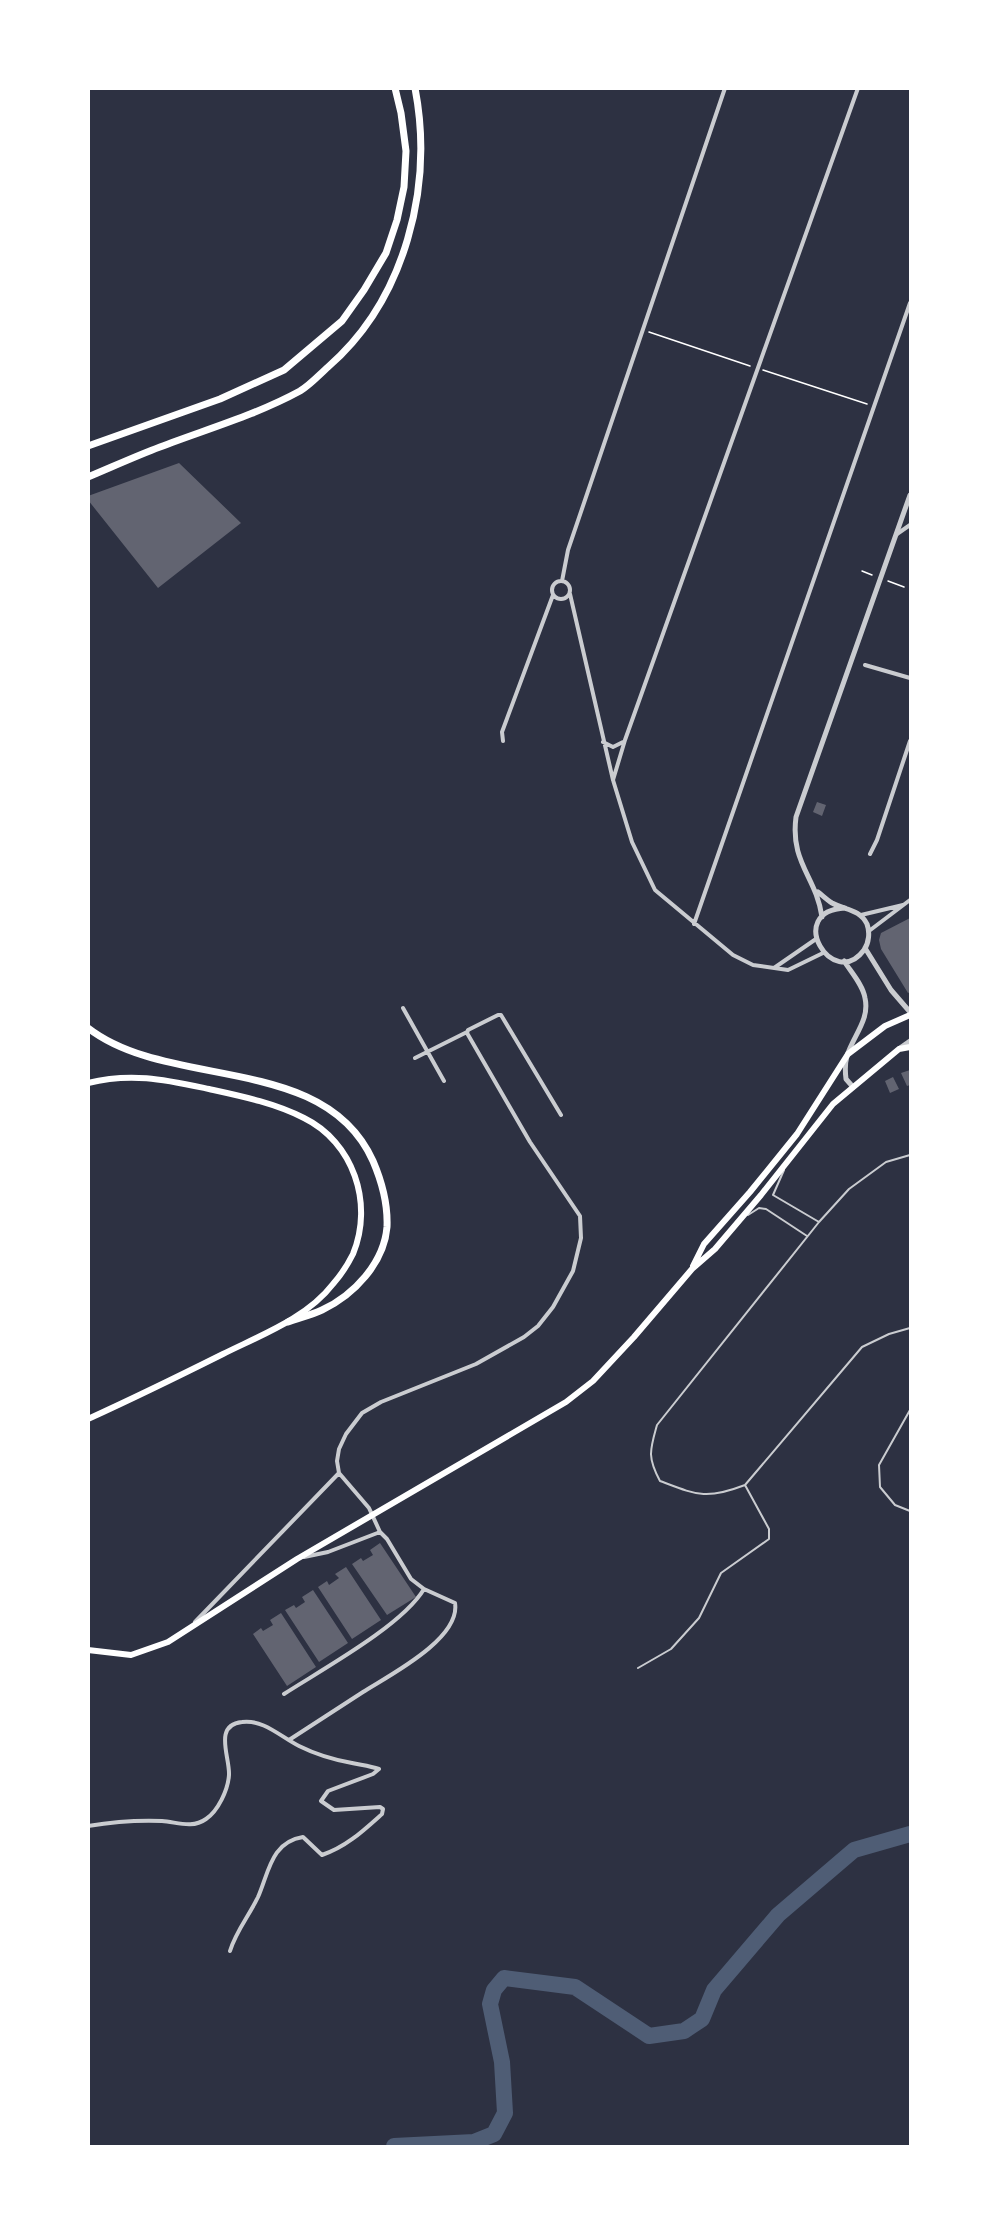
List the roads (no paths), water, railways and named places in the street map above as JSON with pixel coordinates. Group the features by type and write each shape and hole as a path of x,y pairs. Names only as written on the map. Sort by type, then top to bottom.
{"highway":[{"path":"88,446 220,399 284,370 342,321 386,253 398,220 404,187 406,151 395,88"},
{"path":"88,477 159,447 252,414 302,390 347,350 377,311 413,220 422,151 415,88"},
{"path":"88,1028 113,1044 135,1052 288,1090 312,1099 328,1107 345,1120 363,1144 378,1172 387,1205 387,1230 384,1245 369,1272 348,1294 322,1310 288,1322"}],"main road":[{"path":"692,1269 704,1244 797,1134 848,1054 885,1026 910,1014"},
{"path":"88,1650 131,1655 168,1642 297,1559 575,1395 593,1381 634,1338 692,1269 715,1249 833,1104 899,1049 910,1047"},
{"path":"88,1083 113,1077 172,1081 260,1101 306,1118 338,1144 347,1157 359,1186 361,1203 358,1239 353,1254 332,1286 318,1300 288,1322 88,1419"}],"street":[{"path":"562,581 568,550 725,88"},
{"path":"613,780 625,740 858,88"},
{"path":"693,924 910,303"},
{"path":"822,917 817,891 797,853 794,834 796,817 910,495"},
{"path":"897,534 910,525"},
{"path":"503,741 502,732 553,595 555,584 562,581 568,584 613,780 632,842 655,890 733,955 753,965 788,970 823,953"},
{"path":"553,595 561,599 570,594"},
{"path":"866,665 910,678"},
{"path":"603,742 613,747 625,740"},
{"path":"870,854 877,840 910,741"},
{"path":"817,891 832,903 861,915 904,904"},
{"path":"869,931 896,913 910,900"},
{"path":"845,908 837,909 822,917 818,923 816,939 823,953 829,958 844,961 852,959 865,948 869,940 869,931 861,915"},
{"path":"773,969 816,939"},
{"path":"865,948 891,990 910,1014"},
{"path":"844,961 866,999 864,1019 848,1054 846,1079 853,1087"},
{"path":"403,1008 444,1081"},
{"path":"415,1058 501,1015 561,1115"},
{"path":"289,1740 403,1668 448,1628 455,1617 455,1603 424,1589 411,1580 387,1539 380,1532 374,1515 339,1473 337,1461 339,1449 346,1434 362,1413 381,1402 476,1364 525,1337 538,1326 553,1307 573,1271 580,1238 580,1216 530,1142 467,1032"},
{"path":"899,1049 910,1041"},
{"path":"190,1627 339,1473"},
{"path":"297,1559 328,1552 380,1532"},
{"path":"284,1694 358,1647 399,1616 424,1589"},
{"path":"88,1826 164,1821 185,1825 205,1820 216,1809 229,1776 224,1737 229,1727 237,1722 250,1720 298,1746 319,1754 379,1769 373,1774 328,1791 321,1802 334,1810 380,1807 383,1809 382,1814 354,1839 334,1851 322,1855 303,1836 293,1838 280,1848 269,1862 258,1897 233,1939 230,1951"}],"lane":[{"path":"910,1155 886,1162 849,1188 819,1222 657,1425 651,1447 651,1464 660,1481 697,1495 723,1494 745,1485 862,1347 889,1334 910,1328"},
{"path":"789,1159 773,1195 819,1222"},
{"path":"738,1221 762,1208 808,1236"},
{"path":"910,1410 879,1465 880,1487 894,1505 910,1511"},
{"path":"638,1668 671,1649 699,1618 721,1573 769,1539 769,1529 745,1485"}],"waterway":[{"path":"394,2146 474,2142 494,2134 505,2113 502,2062 490,2004 494,1990 504,1978 575,1987 649,2036 684,2031 702,2019 714,1990 778,1915 854,1850 910,1834"}]}
